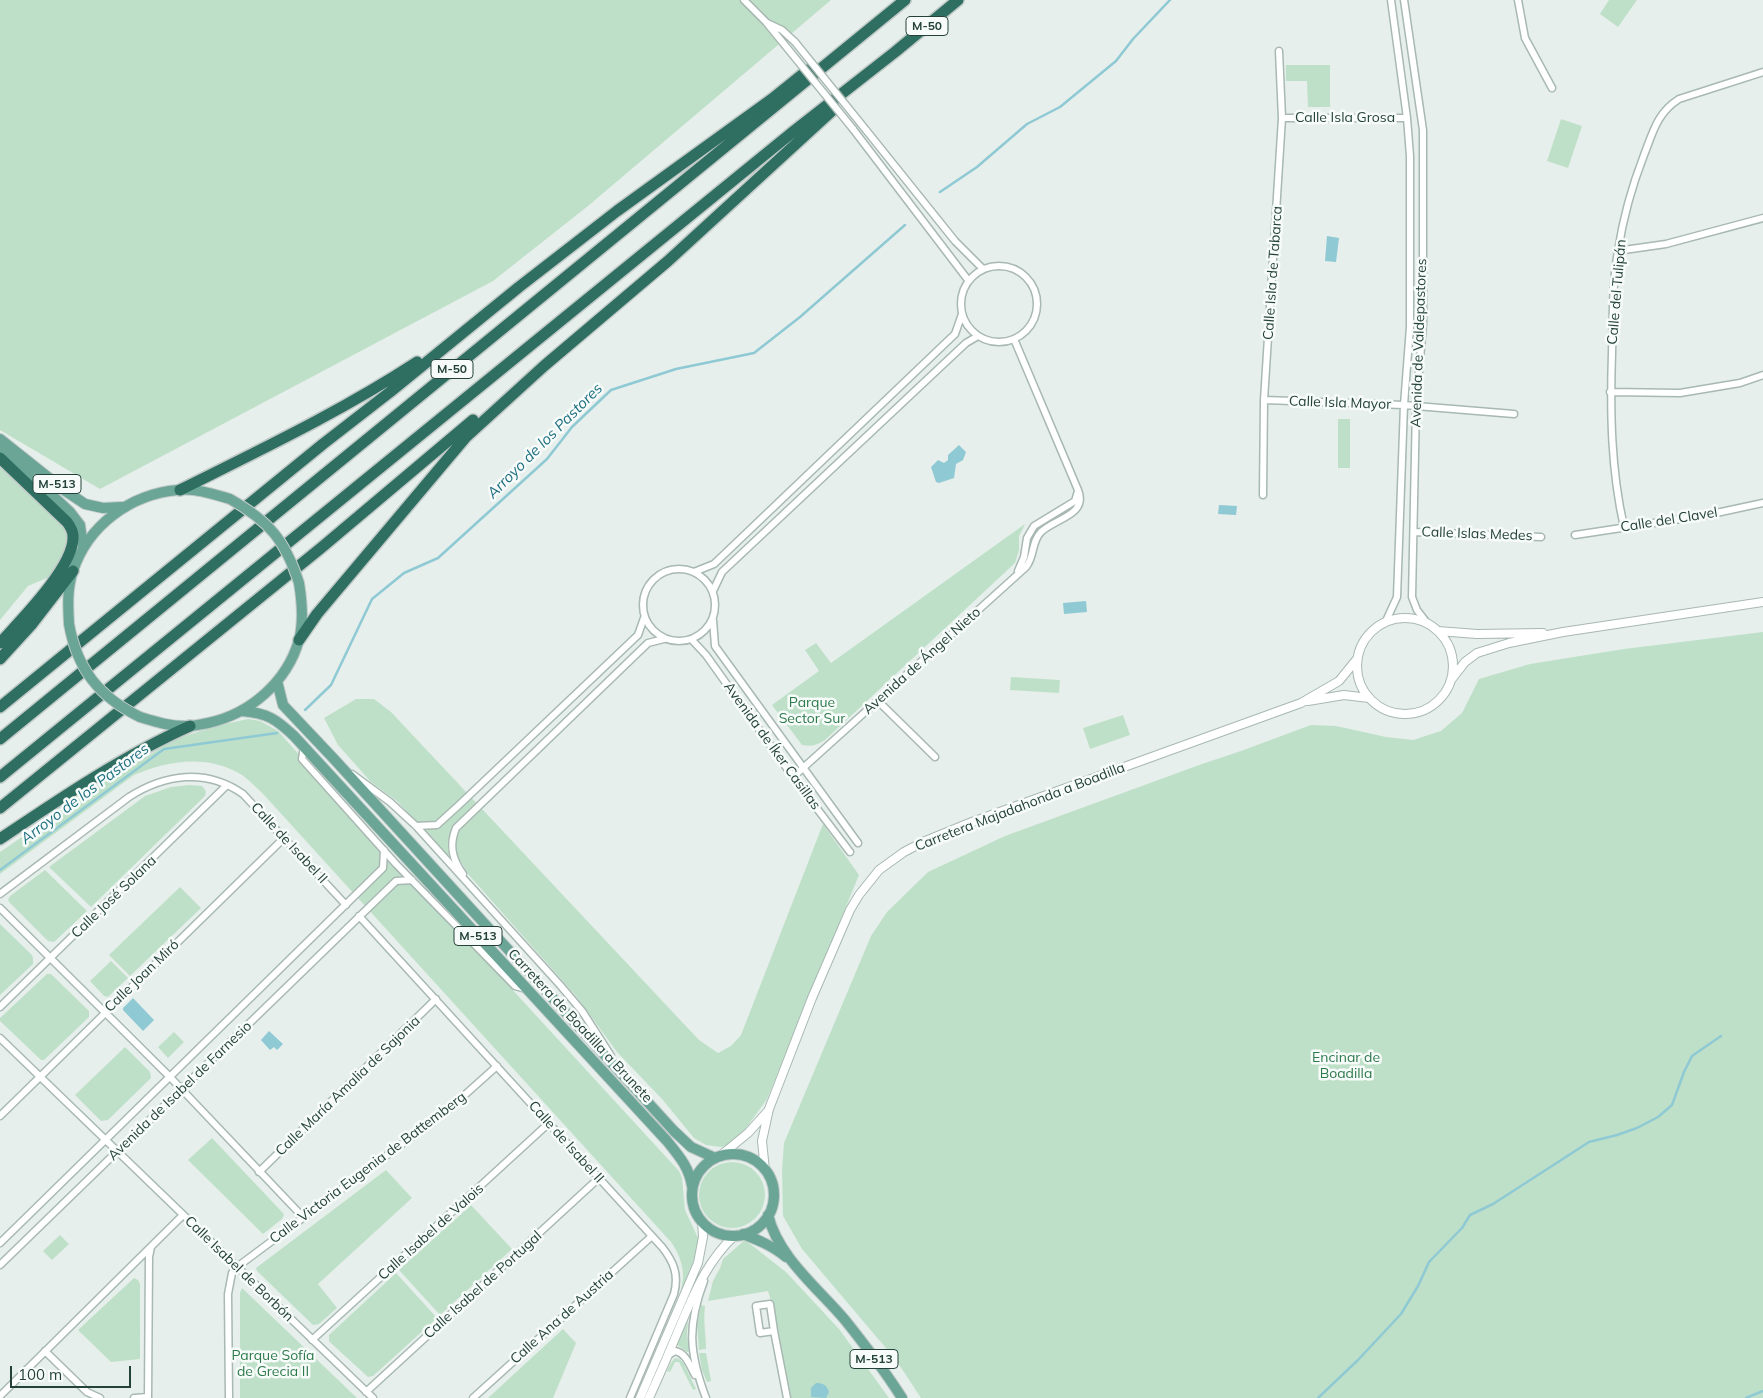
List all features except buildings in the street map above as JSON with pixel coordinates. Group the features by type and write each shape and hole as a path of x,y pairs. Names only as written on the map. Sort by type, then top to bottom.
{"highway":[{"path":"0,707 487,312 617,211 772,99 896,0"},
{"name":"M-50","path":"0,739 905,0"},
{"name":"M-50","path":"0,778 958,0"},
{"path":"299,640 317,614 466,436 544,366 668,261 896,52"},
{"path":"180,490 296,432 384,384 424,358 487,312"},
{"path":"0,808 321,548 481,414 544,366"},
{"path":"0,458 67,522 72,530 73,538 67,557 58,574 45,592 0,643"},
{"path":"0,659 32,624 72,571"},
{"path":"0,839 81,786 164,738 190,726"}],"main road":[{"name":"M-513","path":"0,439 64,490 85,504 103,508 123,507"},
{"name":"M-513","path":"0,451 70,512 80,525 84,548"},
{"name":"M-513","path":"180,490 204,492 230,499 251,511 274,532 291,559 299,583 302,601 299,640 287,666 277,681 256,702 242,711 220,720 190,726 162,724 140,717 124,709 95,684 77,656 69,624 67,599 72,571 84,548 97,529 108,518 123,507 149,495 180,490"},
{"name":"Carretera de Boadilla a Brunete","path":"277,681 283,705 291,715 334,759 649,1104 690,1147 717,1157"},
{"name":"Carretera de Boadilla a Brunete","path":"242,711 260,712 278,721 304,746 668,1142 686,1165 691,1176 692,1186"},
{"name":"M-513","path":"717,1157 734,1154 748,1157 760,1164 765,1170"},
{"path":"692,1186 700,1169 717,1157"},
{"path":"739,1235 757,1227 768,1215 774,1195 771,1182 765,1170"},
{"name":"M-513","path":"692,1186 693,1205 707,1226 720,1233 739,1235 761,1241 777,1250 797,1266"},
{"name":"M-513","path":"768,1215 775,1237 797,1266 845,1321 902,1398"}],"street":[{"path":"744,0 766,22 853,129 968,280"},
{"name":"Avenida de Valdepastores","path":"1386,621 1397,596 1404,405 1410,327 1410,156 1407,118 1391,0"},
{"name":"Avenida de Valdepastores","path":"1404,0 1424,130 1423,324 1416,406 1412,597 1417,610 1427,623"},
{"path":"1518,0 1525,38 1552,88"},
{"path":"766,22 782,30 795,42 955,241 983,269"},
{"name":"Calle Isla de Tabarca","path":"1263,495 1264,400 1282,118 1279,52"},
{"name":"Calle del Tulipán","path":"1624,527 1617,495 1612,452 1610,392 1613,304 1618,251 1632,188 1658,118 1668,106 1679,99 1763,72"},
{"name":"Calle Isla Grosa","path":"1282,118 1407,118"},
{"path":"1618,251 1666,244 1763,218"},
{"path":"994,266 1018,271 1027,278 1034,289 1036,312 1032,323 1024,333 1014,339 1002,342 990,341 978,336 968,327 962,314 961,296 968,280 983,269 994,266"},
{"path":"694,572 714,564 955,334 962,314"},
{"path":"712,591 722,572 966,343 978,336"},
{"name":"Avenida de Ángel Nieto","path":"794,777 1029,563 1033,543 1041,532 1076,510 1080,504 1081,497 1014,339"},
{"path":"1610,392 1680,393 1740,383 1763,375"},
{"name":"Calle Isla Mayor","path":"1264,400 1404,405 1514,414"},
{"name":"Calle del Clavel","path":"1575,535 1708,515 1763,504"},
{"name":"Calle Islas Medes","path":"1414,532 1541,537"},
{"path":"474,892 457,865 451,849 452,838 456,828 648,643 664,640 678,642 692,640 704,632 713,620 716,606 712,591 705,580 694,572 679,569 666,571 653,579 645,590 642,605 644,618 652,631 664,640"},
{"path":"1451,680 1452,654 1447,641 1427,623 1414,618 1399,618 1386,621 1366,636 1360,647 1357,659 1357,673 1361,687 1381,708 1394,713 1409,714 1423,711 1435,703 1445,693 1451,680 1465,662 1477,653 1509,643 1562,632 1763,602"},
{"path":"416,826 436,825 460,805 638,635 644,618"},
{"name":"Avenida de Íker Casillas","path":"713,620 715,646 858,843"},
{"path":"1438,631 1477,634 1562,632"},
{"name":"Avenida de Íker Casillas","path":"692,640 706,655 850,852"},
{"name":"Carretera Majadahonda a Boadilla","path":"765,1170 762,1141 769,1109 812,998 850,910 859,895 882,867 923,842 972,822 1301,702 1339,682 1357,659"},
{"name":"Carretera Majadahonda a Boadilla","path":"1301,702 1344,695 1370,698"},
{"path":"878,702 935,757"},
{"path":"304,746 302,759 384,850 515,986 528,990"},
{"path":"334,759 390,802 416,826 582,1011 602,1044 649,1104"},
{"name":"Calle de Isabel II","path":"0,894 142,788 160,781 184,776 227,785 243,794 285,837 346,905"},
{"name":"Calle José Solana","path":"0,1007 227,785"},
{"name":"Calle Joan Miró","path":"0,1116 285,837"},
{"name":"Avenida de Isabel de Farnesio","path":"0,1243 383,868 384,850"},
{"name":"Avenida de Isabel de Farnesio","path":"0,1265 359,916 396,882 412,880"},
{"path":"0,908 170,1077 303,1217"},
{"name":"Calle de Isabel II","path":"359,916 652,1236 674,1264 676,1285 630,1398"},
{"name":"Calle María Amalia de Sajonia","path":"259,1172 436,999"},
{"name":"Calle Isabel de Borbón","path":"0,1038 373,1398"},
{"name":"Calle Victoria Eugenia de Battemberg","path":"237,1267 442,1114 497,1066"},
{"name":"Carretera Majadahonda a Boadilla","path":"717,1157 748,1133 769,1109"},
{"name":"Calle Isabel de Valois","path":"312,1340 549,1123"},
{"name":"Calle Isabel de Portugal","path":"366,1392 599,1178"},
{"path":"0,1396 183,1215"},
{"path":"640,1398 700,1256 703,1237 702,1221"},
{"path":"649,1398 697,1286 718,1254 739,1235"},
{"name":"Calle Ana de Austria","path":"472,1398 652,1236"},
{"path":"134,1398 148,1398 149,1257 151,1247"},
{"path":"706,1398 693,1353 692,1318 704,1282 718,1254"},
{"path":"229,1398 228,1294 232,1273 237,1267"},
{"path":"774,1331 760,1333 756,1306 770,1304 786,1398"},
{"path":"45,1351 87,1392 100,1398"},
{"path":"668,1356 675,1351 683,1354 703,1390"}],"green space":[{"path":"0,0 831,0 588,206 493,281 100,489 0,430"},
{"path":"1609,0 1637,0 1618,27 1600,14"},
{"path":"1286,65 1330,65 1330,107 1308,107 1307,81 1286,81"},
{"path":"1561,119 1582,126 1568,168 1547,161"},
{"path":"1338,419 1350,419 1350,468 1338,468"},
{"path":"0,460 64,521 71,535 54,575 28,586 0,620"},
{"name":"Parque Sector Sur","path":"1025,524 1019,536 1019,550 1015,563 825,740 814,745 802,745 772,705 819,671 805,650 816,643 831,663"},
{"name":"Encinar de Boadilla","path":"1763,632 1763,1398 921,1398 896,1360 802,1249 783,1216 782,1170 784,1143 871,936 887,912 928,872 1005,836 1311,725 1336,726 1386,737 1413,740 1441,731 1462,713 1479,679 1530,664 1624,649"},
{"path":"1011,677 1060,680 1059,693 1010,690"},
{"path":"356,699 374,699 391,712 699,1040 718,1053 731,1046 741,1035 823,824 859,875 767,1099 744,1131 728,1145 721,1147 706,1145 694,1138 662,1099 617,1052 576,996 468,874 462,863 446,854 397,801 371,782 338,745 324,718"},
{"path":"1123,715 1130,735 1090,749 1083,728"},
{"path":"248,719 260,721 278,731 384,850 679,1171 682,1178 685,1210 698,1238 697,1252 681,1291 682,1267 678,1254 671,1242 265,796 242,775 216,764 188,762 161,766 134,775 0,874 0,852 89,791 182,737 216,726"},
{"path":"202,786 206,791 205,796 91,907 49,867 145,796 171,787"},
{"path":"45,870 87,911 54,942 48,941 8,900 10,896"},
{"path":"180,887 201,908 130,976 109,955"},
{"path":"0,924 32,955 33,964 0,995"},
{"path":"111,961 128,978 108,997 104,996 90,981"},
{"path":"47,974 51,974 89,1011 89,1017 44,1060 41,1060 0,1021 0,1018"},
{"path":"174,1032 184,1042 168,1058 158,1047"},
{"path":"125,1047 150,1072 151,1078 108,1120 101,1121 75,1095"},
{"path":"212,1138 283,1213 282,1219 263,1234 188,1160"},
{"path":"726,1162 738,1162 756,1171 763,1182 765,1195 763,1208 756,1219 745,1226 726,1228 713,1223 704,1214 699,1201 699,1189 704,1176 713,1167"},
{"path":"386,1170 412,1198 318,1284 337,1308 319,1324 313,1325 256,1268"},
{"path":"471,1205 512,1249 440,1315 399,1270"},
{"path":"60,1235 69,1244 52,1260 43,1251"},
{"path":"745,1240 786,1272 839,1329 889,1398 789,1398 768,1291 708,1301 713,1281 723,1259"},
{"path":"396,1273 437,1318 373,1376 368,1377 329,1341 329,1335"},
{"path":"134,1278 140,1284 140,1359 111,1362 78,1330"},
{"name":"Parque Sofía de Grecia II","path":"242,1288 357,1398 240,1398 240,1293"},
{"path":"701,1305 705,1306 706,1349 699,1350 697,1325"},
{"path":"688,1318 689,1352 687,1352 676,1344"},
{"path":"563,1329 576,1343 553,1398 488,1398"},
{"path":"699,1353 706,1353 711,1381 707,1382 702,1370"},
{"path":"675,1358 683,1362 696,1389 693,1390 679,1362 675,1362 670,1372 667,1371"}],"water":[{"path":"1327,236 1339,238 1336,262 1325,261"},
{"path":"959,445 966,452 963,460 956,464 954,478 939,483 936,482 931,467 938,460 944,463 948,460 948,455"},
{"path":"1219,505 1237,506 1236,515 1218,514"},
{"path":"1086,601 1087,612 1064,614 1063,603"},
{"path":"133,998 154,1020 143,1031 123,1010"},
{"path":"269,1031 283,1044 277,1050 274,1047 270,1050 261,1040"},
{"path":"816,1383 826,1386 829,1392 826,1398 811,1397 811,1388"}],"waterway":[{"name":"Arroyo de los Pastores","path":"940,192 977,167 1027,124 1060,107 1116,61 1133,39 1170,0"},
{"name":"Arroyo de los Pastores","path":"305,710 331,685 372,599 404,573 438,558 547,459 572,427 611,390 676,369 754,353 800,317 905,225"},
{"name":"Arroyo de los Pastores","path":"0,870 164,749 277,733"},
{"path":"1318,1398 1358,1360 1401,1314 1418,1286 1429,1262 1462,1228 1470,1215 1493,1204 1589,1142 1637,1128 1658,1117 1672,1105 1692,1056 1721,1036"},
{"path":"1746,1398 1763,1391"}]}
